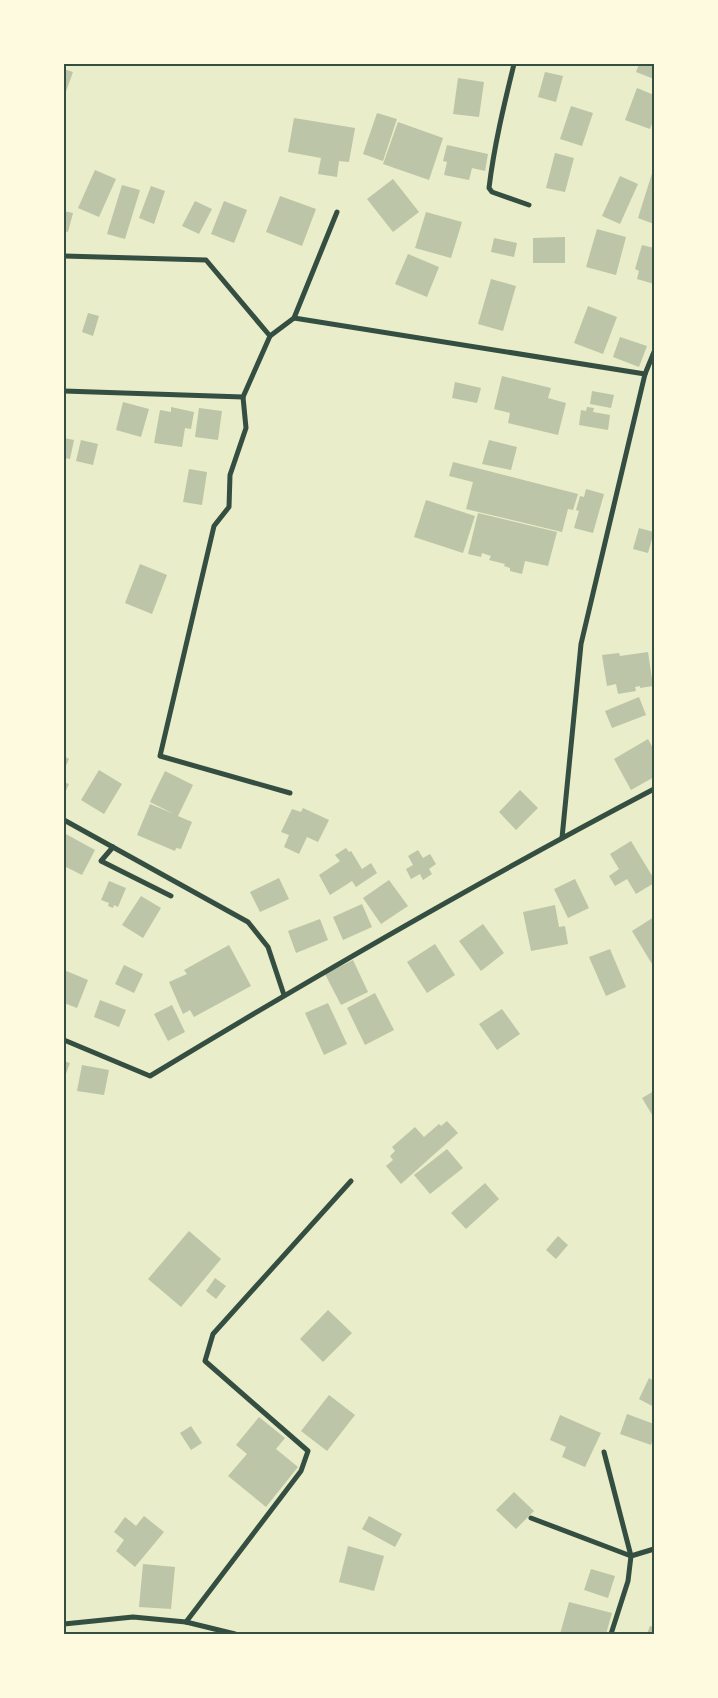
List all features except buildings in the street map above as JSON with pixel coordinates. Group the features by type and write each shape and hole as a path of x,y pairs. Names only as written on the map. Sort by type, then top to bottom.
{"street":[{"path":"514,64 501,116 489,188 492,192 529,206"},
{"path":"290,793 160,756 214,526 229,507 230,475 246,428 243,397 270,336 294,318 337,212"},
{"path":"64,256 206,260 270,336"},
{"path":"294,318 645,374"},
{"path":"562,838 581,644 645,374 654,352"},
{"path":"64,391 243,397"},
{"path":"64,1040 150,1076 284,995 562,838 654,789"},
{"path":"64,820 248,922 268,947 284,995"},
{"path":"113,847 101,861 171,896"},
{"path":"186,1622 301,1471 308,1452 205,1361 213,1334 351,1181"},
{"path":"604,1452 631,1556 628,1581 611,1634"},
{"path":"531,1518 631,1556 654,1549"},
{"path":"64,1624 133,1617 186,1622 235,1634"}]}
